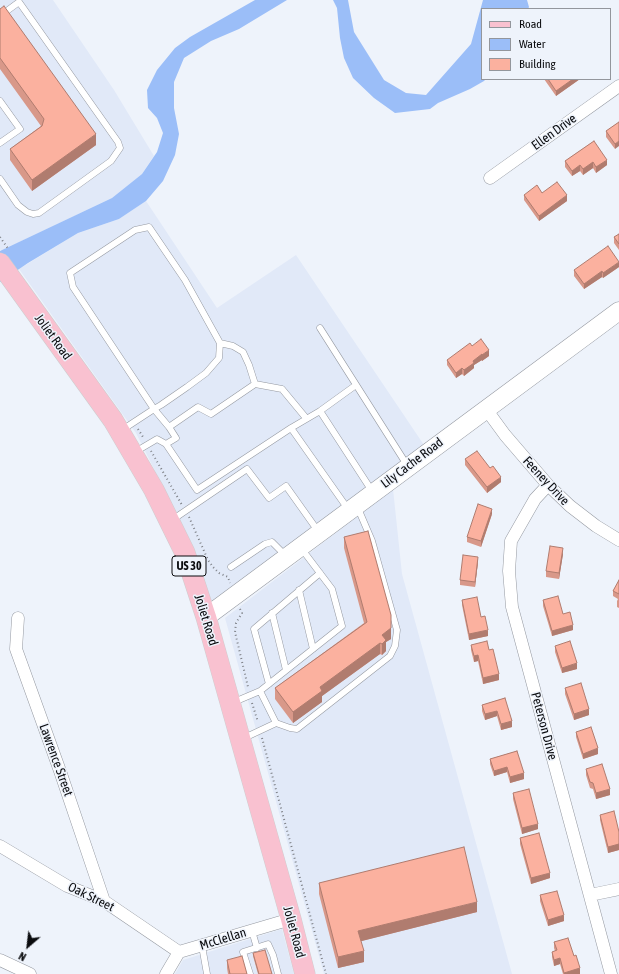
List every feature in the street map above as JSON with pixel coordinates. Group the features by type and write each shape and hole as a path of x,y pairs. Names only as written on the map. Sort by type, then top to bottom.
{"main road":[{"name":"Joliet Road","path":"0,263 114,420 154,490 185,553 206,617 291,919 305,974"}],"street":[{"name":"Ellen Drive","path":"490,178 619,86"},
{"name":"Lily Cache Road","path":"206,617 486,409 617,317"},
{"name":"Feeney Drive","path":"486,409 505,435 548,485 570,506 619,540"},
{"name":"Peterson Drive","path":"548,485 535,499 511,541 509,571 512,607 611,974"},
{"name":"Lawrence Street","path":"18,618 16,650 60,771 104,901"},
{"name":"Oak Street","path":"0,846 67,886 104,901 179,952"},
{"path":"590,895 619,889"},
{"name":"McClellan","path":"179,952 291,919"},
{"path":"166,974 179,952"},
{"path":"0,960 30,974"}],"lane":[{"path":"0,16 19,2 118,142 120,148 111,161 39,213 33,214 27,212 18,205 0,179"},
{"path":"0,143 20,129 1,103"},
{"path":"120,431 154,409 206,373 218,358 220,343 185,280 149,227 135,230 70,273 73,287 154,409 176,438 166,444"},
{"path":"320,328 408,466"},
{"path":"220,343 233,346 243,352 255,384"},
{"path":"169,427 198,407 211,414 255,384 282,389 306,418"},
{"path":"133,453 157,439 166,444 197,490 306,418 320,411 356,385"},
{"path":"320,411 373,492"},
{"path":"260,691 276,723 290,728 297,728 390,656 395,646 397,630 372,541 353,507 291,428"},
{"path":"170,522 247,469 269,498 286,486 318,533"},
{"path":"230,703 260,691 342,626 332,589 320,573 293,552 272,542 265,544 231,567"},
{"path":"268,684 254,629 320,573"},
{"path":"299,590 314,648"},
{"path":"272,613 286,670"},
{"path":"241,740 276,723"},
{"path":"252,931 257,948"},
{"path":"250,974 243,952 268,944 273,955 278,974"},
{"path":"202,946 207,974"}],"path":[{"path":"242,613 235,626 236,641 326,974"}],"shaded area":[{"path":"0,0 53,0 114,90 154,156 142,174 112,198 1,251 0,249"},
{"path":"146,201 217,308 296,255 426,448 213,605 179,519 136,433 19,269 78,233 119,219"},
{"path":"393,489 402,574 512,974 324,974 225,618"},
{"path":"282,929 294,974 175,974 183,960"}],"water":[{"path":"255,0 287,0 239,29 211,41 184,58 174,82 174,108 179,134 175,155 163,181 146,201 119,219 78,233 0,282 0,251 112,198 142,174 157,152 163,133 157,118 148,108 147,90 157,70 175,48 190,37"},
{"path":"333,0 348,0 354,32 384,80 406,93 426,95 471,44 483,0 527,0 529,7 481,8 481,80 485,80 484,81 438,103 430,109 395,113 374,98 353,78 344,58 337,8"}],"building":[{"path":"4,6 96,134 32,180 10,149 42,126 44,119 0,58 0,9"},
{"path":"549,80 572,80 556,91"},
{"path":"619,122 619,141 615,144 606,131"},
{"path":"594,141 607,160 596,167 593,162 583,169 580,165 572,171 565,161"},
{"path":"557,182 567,195 539,216 524,195 537,185 542,193"},
{"path":"619,234 619,244 614,237"},
{"path":"608,246 619,262 603,273 602,271 584,284 574,270"},
{"path":"481,339 489,350 473,361 474,363 464,370 462,368 456,373 447,360 470,343 472,346"},
{"path":"477,451 490,468 493,466 501,477 487,487 465,459"},
{"path":"478,504 492,509 481,541 467,537"},
{"path":"368,531 391,615 391,628 382,635 386,640 382,644 380,643 320,687 322,691 293,712 275,688 367,622 344,537"},
{"path":"550,546 563,548 559,573 546,571"},
{"path":"463,555 478,557 475,582 460,580"},
{"path":"619,580 619,594 613,591"},
{"path":"558,596 563,614 570,612 573,625 552,631 543,600"},
{"path":"477,597 481,617 485,616 488,630 469,634 462,600"},
{"path":"487,641 489,650 493,649 499,674 483,678 478,655 474,656 471,645"},
{"path":"570,641 577,663 562,668 555,646"},
{"path":"581,683 589,709 574,714 565,688"},
{"path":"505,698 512,721 501,724 497,711 485,714 482,705"},
{"path":"591,727 598,748 583,754 576,732"},
{"path":"517,751 524,773 510,777 507,767 494,771 490,759"},
{"path":"602,764 610,789 596,793 593,783 590,782 586,769"},
{"path":"529,789 538,824 522,828 513,793"},
{"path":"614,811 619,832 619,844 608,847 600,815"},
{"path":"539,833 550,873 531,878 520,838"},
{"path":"464,847 477,902 358,931 364,951 338,957 319,883"},
{"path":"557,891 564,915 548,920 540,895"},
{"path":"568,938 580,968 564,973 560,958 554,960 552,952 557,950 554,942"},
{"path":"265,950 272,974 259,974 253,953"},
{"path":"242,956 247,974 230,974 227,960"}]}
